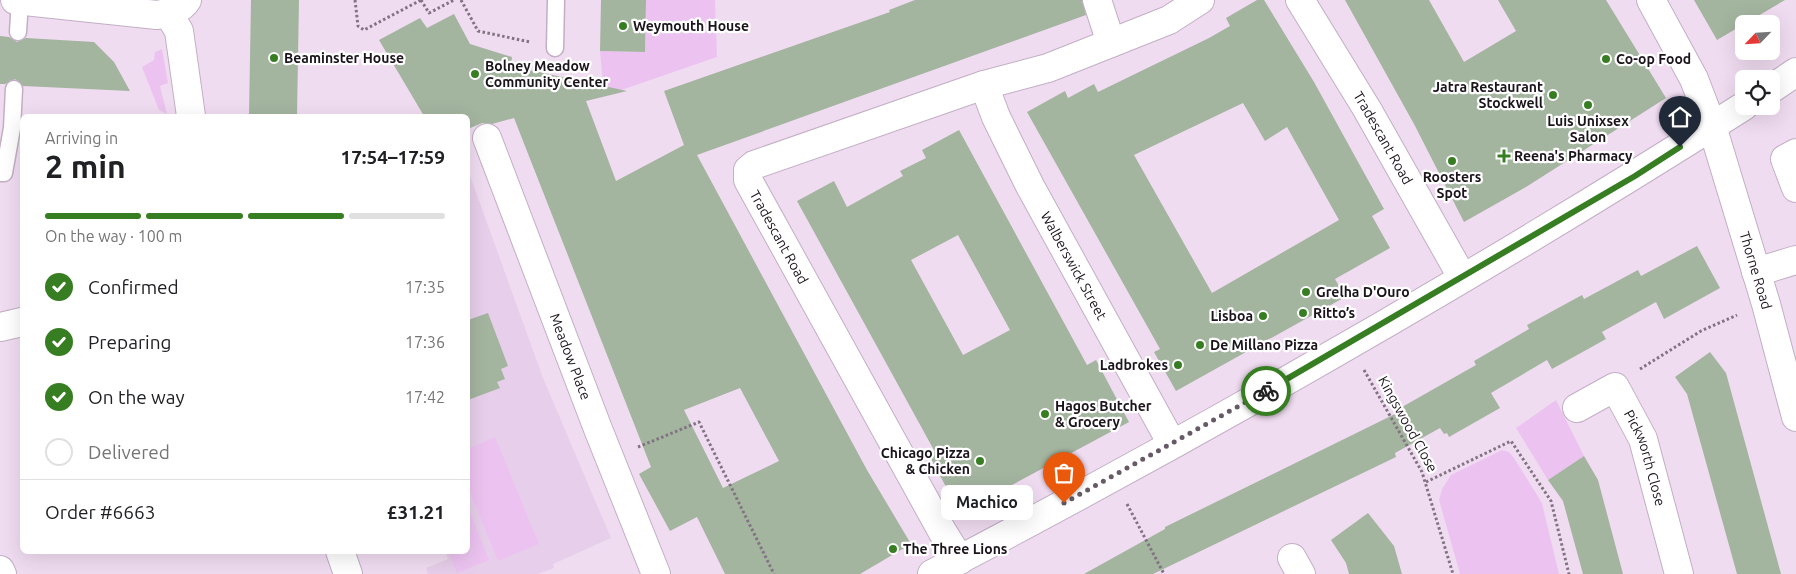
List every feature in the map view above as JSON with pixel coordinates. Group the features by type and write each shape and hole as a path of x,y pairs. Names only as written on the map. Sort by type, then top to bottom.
{"main road":[{"path":"16,0 147,14 178,6 179,31 191,114"},
{"path":"1097,0 1111,43"},
{"name":"Tradescant Road","path":"960,560 942,531 748,180 748,170 754,165 984,85 1048,68 1169,20 1200,0"},
{"name":"Tradescant Road","path":"1300,0 1367,109 1462,277"},
{"name":"Thorne Road","path":"1651,0 1694,79 1712,126 1766,304 1796,417"},
{"path":"1780,82 1796,72"},
{"name":"Walberswick Street","path":"984,85 996,117 1030,186 1172,444"},
{"path":"932,574 1172,444 1635,176 1735,112"},
{"name":"Meadow Place","path":"487,138 656,574"},
{"path":"1796,153 1785,159 1796,188"},
{"path":"1756,272 1796,260"},
{"path":"0,327 20,322"},
{"path":"1578,408 1616,387"},
{"name":"Pickworth Close","path":"1616,387 1643,439 1679,574"},
{"path":"341,554 348,574"},
{"path":"0,570 2,574"}],"lane":[{"path":"18,32 20,0"},
{"path":"555,48 556,0"},
{"path":"0,173 4,173 12,128 14,89"}],"path":[{"path":"355,0 358,26 364,30 421,0 429,13 454,0"},
{"path":"461,0 478,31 555,48"},
{"path":"1616,387 1658,357 1701,331 1733,316 1766,304"},
{"name":"Kingswood Close","path":"1368,376 1426,482 1512,441 1551,501 1568,574"},
{"path":"610,459 699,422 774,574"},
{"path":"1113,477 1164,574"},
{"path":"1426,482 1453,574"}],"shaded area":[{"path":"646,0 715,0 717,57 604,96 600,51 645,52"},
{"path":"162,49 168,83 160,86 167,114 159,110 142,67 154,60 155,52"},
{"path":"470,176 543,378 611,538 553,564 554,568 538,574 428,574 426,568 448,559 446,554 470,554"},
{"path":"1556,400 1584,456 1548,480 1516,428"},
{"path":"495,437 539,544 498,561 470,492 470,448"},
{"path":"1502,450 1509,452 1514,458 1542,503 1559,574 1460,574 1439,500 1442,489 1451,475"},
{"path":"470,512 489,560 457,573 449,554 470,554"}],"building":[{"name":"Beaminster House","path":"251,0 299,0 297,114 249,114"},
{"name":"Weymouth House","path":"601,0 646,0 645,52 600,51"},
{"path":"915,0 1082,0 1086,15 697,155 867,470 911,544 860,574 725,574 697,517 670,531 639,474 651,467 514,118 492,124 482,123 470,128 470,114 423,114 379,40 420,18 427,28 454,14 470,44 512,57 511,66 627,91 586,101 616,181 684,145 664,91 890,12 889,10","holes":["740,388 779,461 723,488 684,410"]},
{"path":"1257,0 1264,0 1314,82 1384,209 1372,216 1390,248 1335,279 1345,297 1176,391 1154,352 1160,349 1027,112 1065,91 1068,98 1094,84 1098,92 1230,26 1226,18","holes":["1243,103 1265,141 1287,127 1339,220 1212,293 1134,155"]},
{"path":"1345,0 1429,0 1464,62 1516,31 1498,0 1606,0 1666,98 1526,187 1464,222 1414,124"},
{"path":"1694,0 1785,0 1760,15 1735,15 1735,29 1717,40"},
{"path":"0,36 9,37 17,42 26,38 94,42 114,62 130,91 23,86 15,79 5,84 0,84"},
{"path":"959,130 1087,365 1096,360 1129,422 960,513 929,455 935,452 797,201 834,181 847,207 903,176 900,171 926,158 922,150","holes":["958,235 1010,330 963,355 911,260"]},
{"path":"1697,246 1720,288 1664,319 1656,302 1602,332 1606,339 1552,369 1547,360 1491,393 1500,408 1449,437 1440,428 1395,453 1396,457 1153,574 1084,574 1165,529 1165,527 1397,413 1395,411 1476,365 1474,361 1529,329 1527,325 1582,295 1584,299 1638,270 1641,276"},
{"path":"488,313 508,366 501,369 505,379 497,382 500,388 470,399 470,319"},
{"path":"1710,352 1726,373 1781,574 1737,574 1687,394 1675,377"},
{"path":"1584,456 1598,480 1623,574 1583,574 1563,501 1548,480"},
{"path":"1368,513 1394,546 1402,574 1349,574 1346,563 1331,540"}],"way so far":[{"path":"1064,503 1266,391"}],"place":[{"name":"Weymouth House","path":"623,26"},
{"name":"Beaminster House","path":"274,58"},
{"name":"Co-op Food","path":"1606,59"},
{"name":"Bolney Meadow Community Center","path":"475,74"},
{"name":"Jatra Restaurant Stockwell","path":"1553,95"},
{"name":"Luis Unixsex Salon","path":"1588,105"},
{"name":"Reena's Pharmacy","path":"1504,156"},
{"name":"Roosters Spot","path":"1452,161"},
{"name":"Grelha D'Ouro","path":"1306,292"},
{"name":"Ritto’s","path":"1303,313"},
{"name":"Lisboa","path":"1263,316"},
{"name":"De Millano Pizza","path":"1200,345"},
{"name":"Ladbrokes","path":"1178,365"},
{"name":"Hagos Butcher & Grocery","path":"1045,414"},
{"name":"Chicago Pizza & Chicken","path":"980,461"},
{"name":"Machico","path":"1064,503"},
{"name":"The Three Lions","path":"893,549"}],"route":[{"path":"1266,391 1635,176 1680,147"}]}
